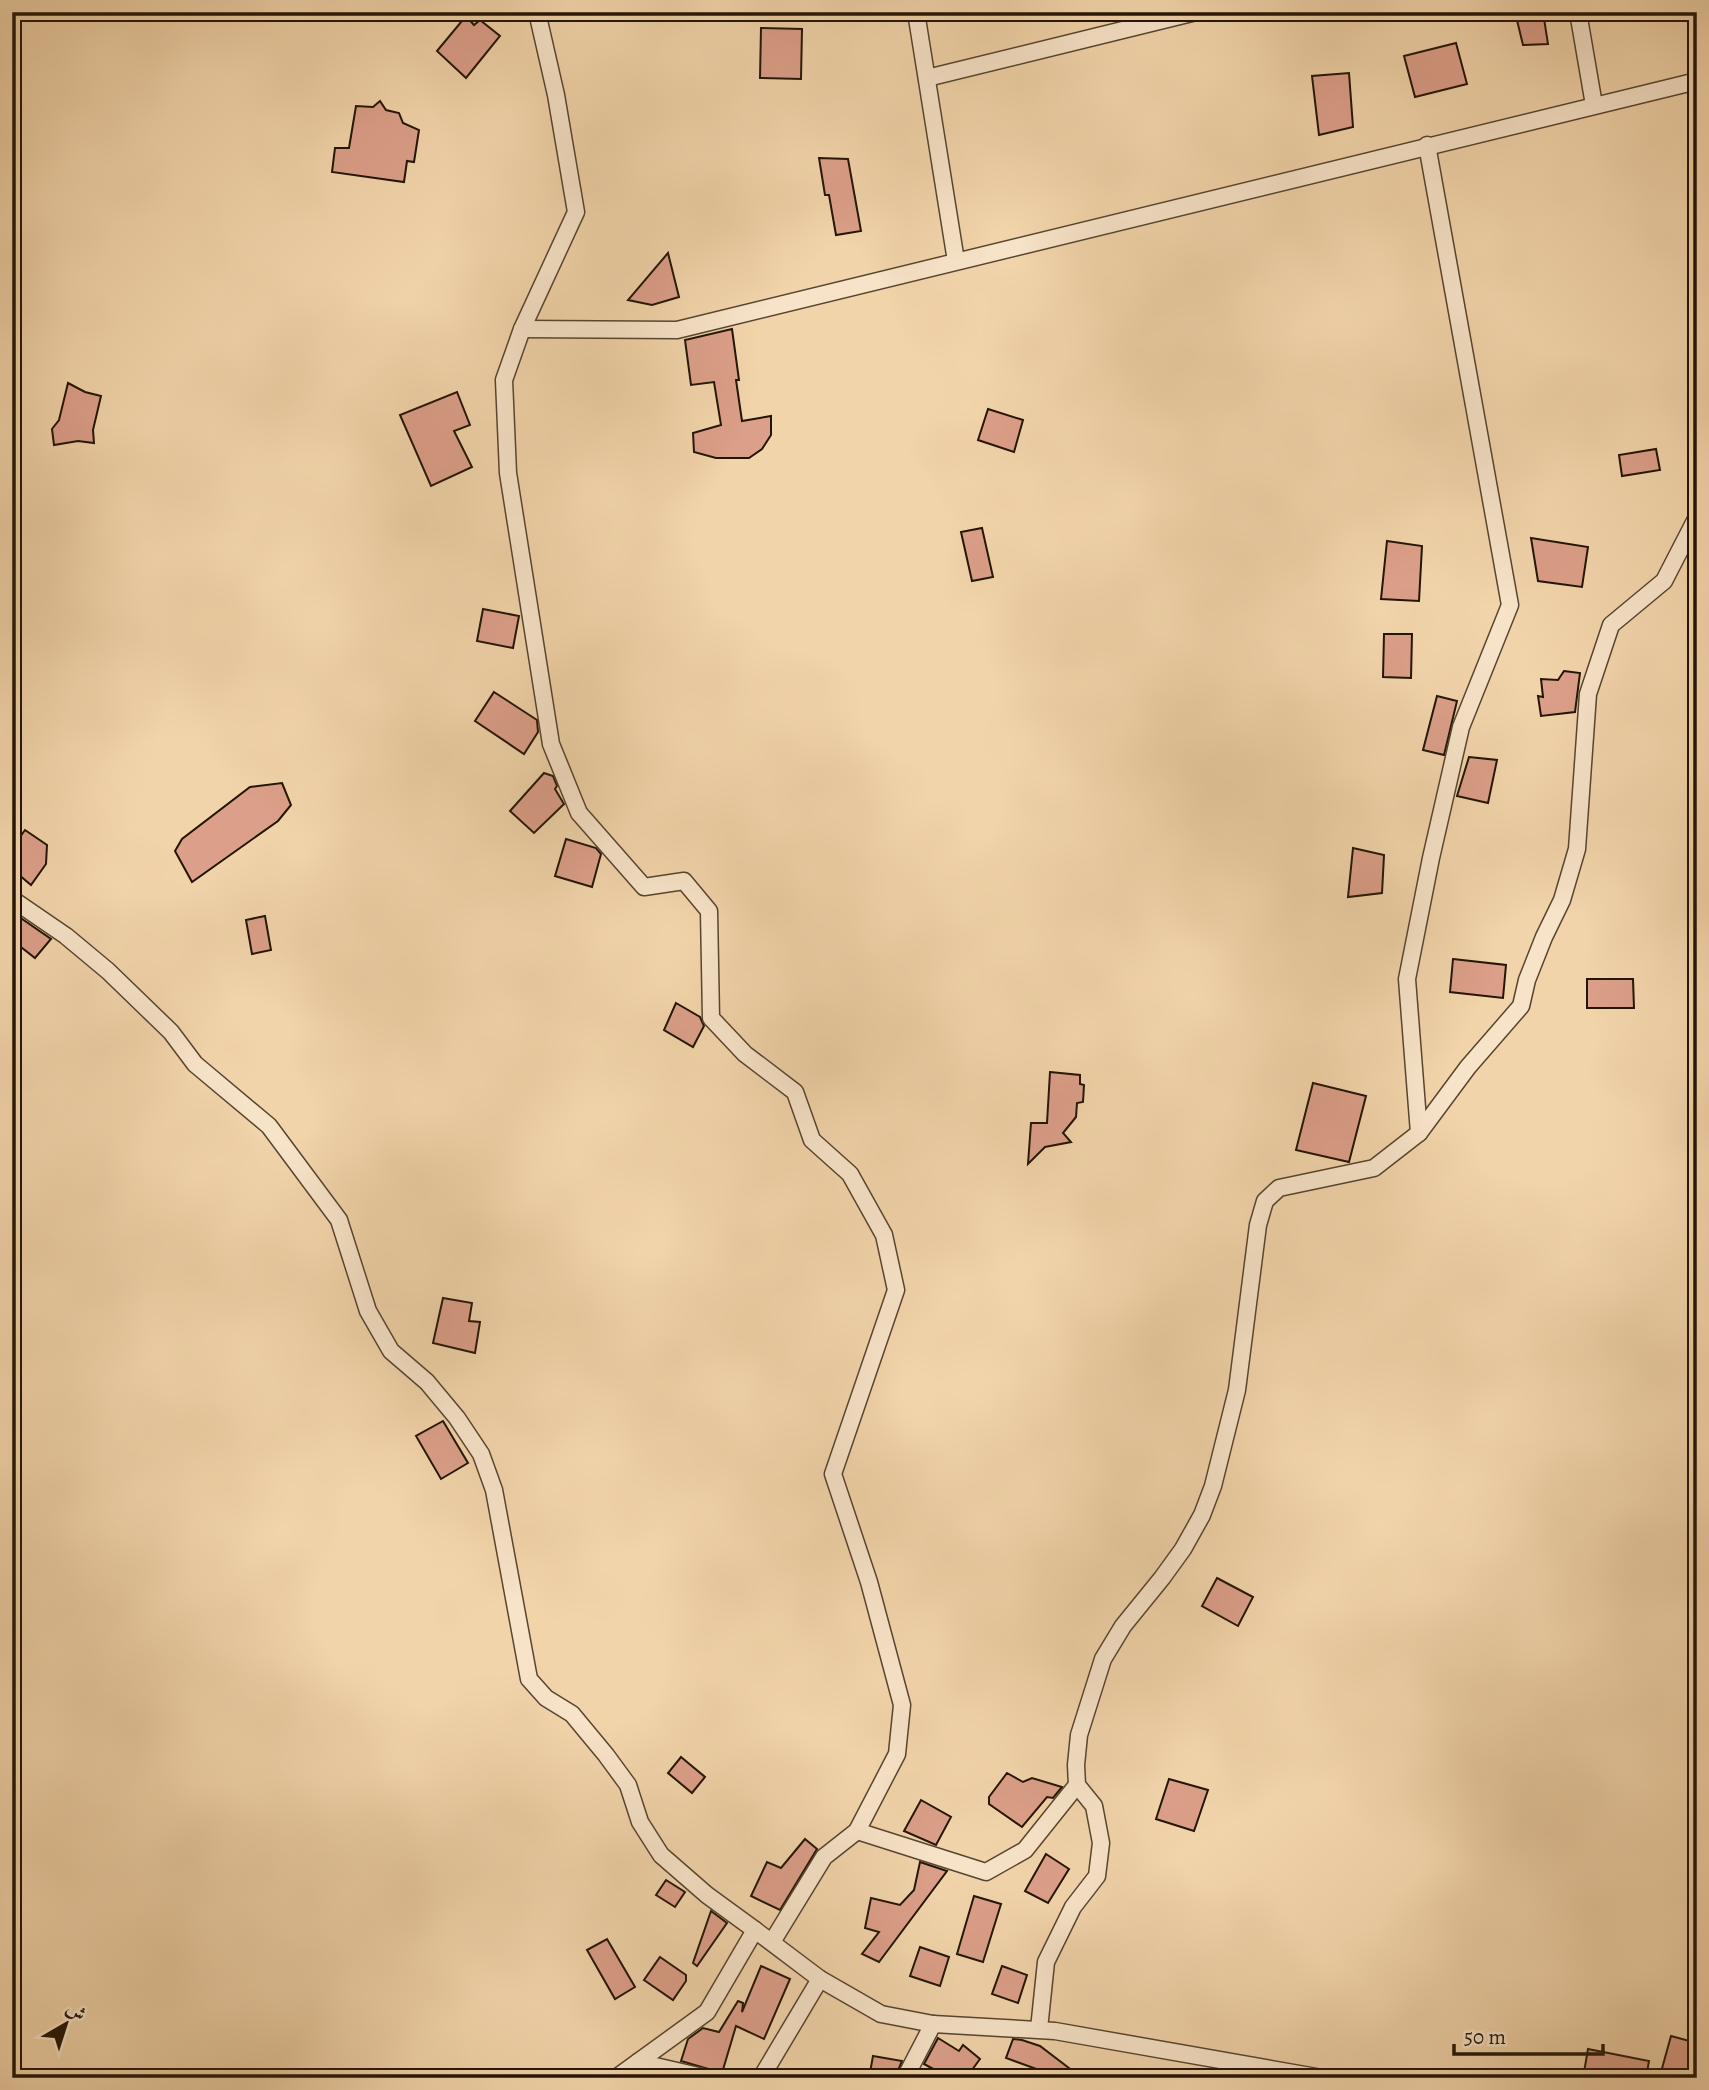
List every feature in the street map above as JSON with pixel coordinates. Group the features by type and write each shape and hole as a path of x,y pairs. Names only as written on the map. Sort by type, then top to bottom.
{"street":[{"path":"537,12 556,95 576,212 522,329 504,380 508,473 551,744 579,813 644,887 684,881 709,911 710,1018 745,1054 795,1092 812,1140 850,1174 884,1236 895,1290 833,1474 869,1582 902,1705 898,1754 858,1831 824,1857 772,1942"},
{"path":"916,12 956,261"},
{"path":"927,78 1196,12"},
{"path":"1577,12 1594,105"},
{"path":"522,329 677,330 1697,81"},
{"path":"1419,1133 1407,979 1461,727 1510,605 1427,145"},
{"path":"1039,2029 1046,1962 1073,1907 1097,1876 1101,1843 1094,1806 1077,1785 1079,1735 1103,1659 1123,1626 1183,1549 1202,1515 1213,1486 1237,1390 1258,1225 1265,1201 1279,1188 1374,1168 1419,1133 1468,1067 1521,1006 1527,980 1562,900 1577,849 1588,694 1611,625 1664,581 1697,517"},
{"path":"12,899 66,936 108,971 172,1032 195,1064 269,1126 339,1220 368,1311 391,1351 434,1391 457,1418 481,1454 499,1512 529,1679 546,1698 572,1714 606,1755 628,1785 640,1822 662,1855 707,1895 820,1979 881,2014 933,2024 1039,2029 1322,2078"},
{"path":"858,1831 986,1872 1025,1850 1077,1785"},
{"path":"616,2078 707,2011 755,1930"},
{"path":"761,2078 820,1979"},
{"path":"905,2078 933,2024"},
{"path":"638,2063 707,2078"}],"building":[{"path":"1515,12 1543,12 1548,44 1523,45"},
{"path":"466,16 474,25 480,20 500,36 466,78 437,51"},
{"path":"761,28 802,29 801,79 760,78"},
{"path":"1456,43 1467,84 1415,97 1404,56"},
{"path":"1349,73 1353,127 1319,135 1312,76"},
{"path":"380,101 386,110 399,113 403,123 419,130 414,162 407,161 404,182 332,172 335,148 349,148 356,106 373,107"},
{"path":"819,158 848,159 861,231 836,235 829,195 825,195"},
{"path":"668,253 679,297 652,305 628,300"},
{"path":"732,329 742,421 771,416 771,435 762,449 749,458 716,458 694,452 693,433 721,425 714,382 691,385 685,340"},
{"path":"68,383 85,392 101,396 93,430 94,443 78,441 54,445 52,429 59,420"},
{"path":"457,392 470,425 454,431 472,467 431,486 400,415"},
{"path":"988,409 1023,420 1014,452 978,440"},
{"path":"1656,449 1660,470 1622,476 1619,455"},
{"path":"982,528 993,577 972,581 961,532"},
{"path":"1531,538 1588,547 1582,587 1538,581"},
{"path":"1387,541 1422,546 1419,601 1381,599"},
{"path":"483,609 519,616 513,648 477,641"},
{"path":"1384,634 1412,634 1411,678 1383,677"},
{"path":"1564,671 1580,673 1575,712 1541,716 1538,696 1543,697 1541,679 1558,680"},
{"path":"494,692 537,720 538,732 524,754 475,721"},
{"path":"1437,696 1457,701 1444,755 1423,750"},
{"path":"1469,757 1497,760 1488,803 1457,796"},
{"path":"544,773 553,776 557,786 555,789 564,804 534,833 510,811"},
{"path":"282,783 291,805 278,821 192,882 175,851 182,839 250,787"},
{"path":"25,830 47,845 46,864 31,885 12,869 12,848"},
{"path":"566,839 596,848 601,854 592,887 555,876"},
{"path":"1353,848 1384,855 1382,893 1348,897"},
{"path":"12,912 51,939 35,958 12,940"},
{"path":"265,916 271,950 252,954 246,920"},
{"path":"1453,959 1506,965 1503,998 1450,992"},
{"path":"1587,979 1633,979 1634,1008 1587,1008"},
{"path":"676,1003 700,1017 704,1026 693,1047 664,1030"},
{"path":"1050,1072 1080,1075 1080,1084 1084,1085 1083,1102 1077,1103 1076,1117 1063,1133 1071,1142 1045,1147 1028,1164 1031,1123 1047,1123"},
{"path":"1313,1083 1366,1096 1349,1162 1296,1150"},
{"path":"443,1298 472,1303 469,1321 480,1322 475,1353 433,1343"},
{"path":"443,1421 468,1463 441,1479 416,1436"},
{"path":"1217,1578 1253,1597 1238,1626 1202,1606"},
{"path":"681,1757 705,1777 692,1793 668,1773"},
{"path":"1007,1773 1023,1782 1032,1778 1062,1787 1053,1798 1047,1797 1022,1827 989,1804 989,1797"},
{"path":"1169,1779 1208,1790 1194,1831 1156,1819"},
{"path":"921,1800 951,1817 936,1845 904,1831"},
{"path":"805,1839 817,1849 780,1910 751,1896 767,1862 781,1868"},
{"path":"1046,1854 1069,1869 1048,1903 1025,1891"},
{"path":"920,1862 947,1871 879,1962 862,1954 879,1932 865,1928 871,1898 900,1905 914,1890"},
{"path":"666,1880 685,1892 675,1907 656,1895"},
{"path":"974,1896 1001,1904 983,1962 957,1954"},
{"path":"711,1911 727,1923 697,1966 693,1963"},
{"path":"607,1939 635,1987 615,1999 587,1950"},
{"path":"920,1947 949,1957 940,1986 910,1976"},
{"path":"660,1957 686,1975 686,1981 673,2000 644,1980"},
{"path":"761,1966 790,1979 764,2039 736,2026 722,2073 681,2061 688,2039 703,2028 719,2032 738,2001 743,2003 742,2012"},
{"path":"1002,1966 1027,1975 1018,2003 992,1994"},
{"path":"1671,2036 1697,2043 1697,2054 1690,2078 1661,2072"},
{"path":"938,2038 959,2051 963,2045 980,2059 966,2078 950,2078 924,2064"},
{"path":"1013,2039 1040,2046 1082,2078 1037,2078 1042,2071 1006,2058"},
{"path":"1588,2049 1649,2061 1646,2078 1583,2078"},
{"path":"873,2056 902,2061 895,2078 869,2078"}]}
